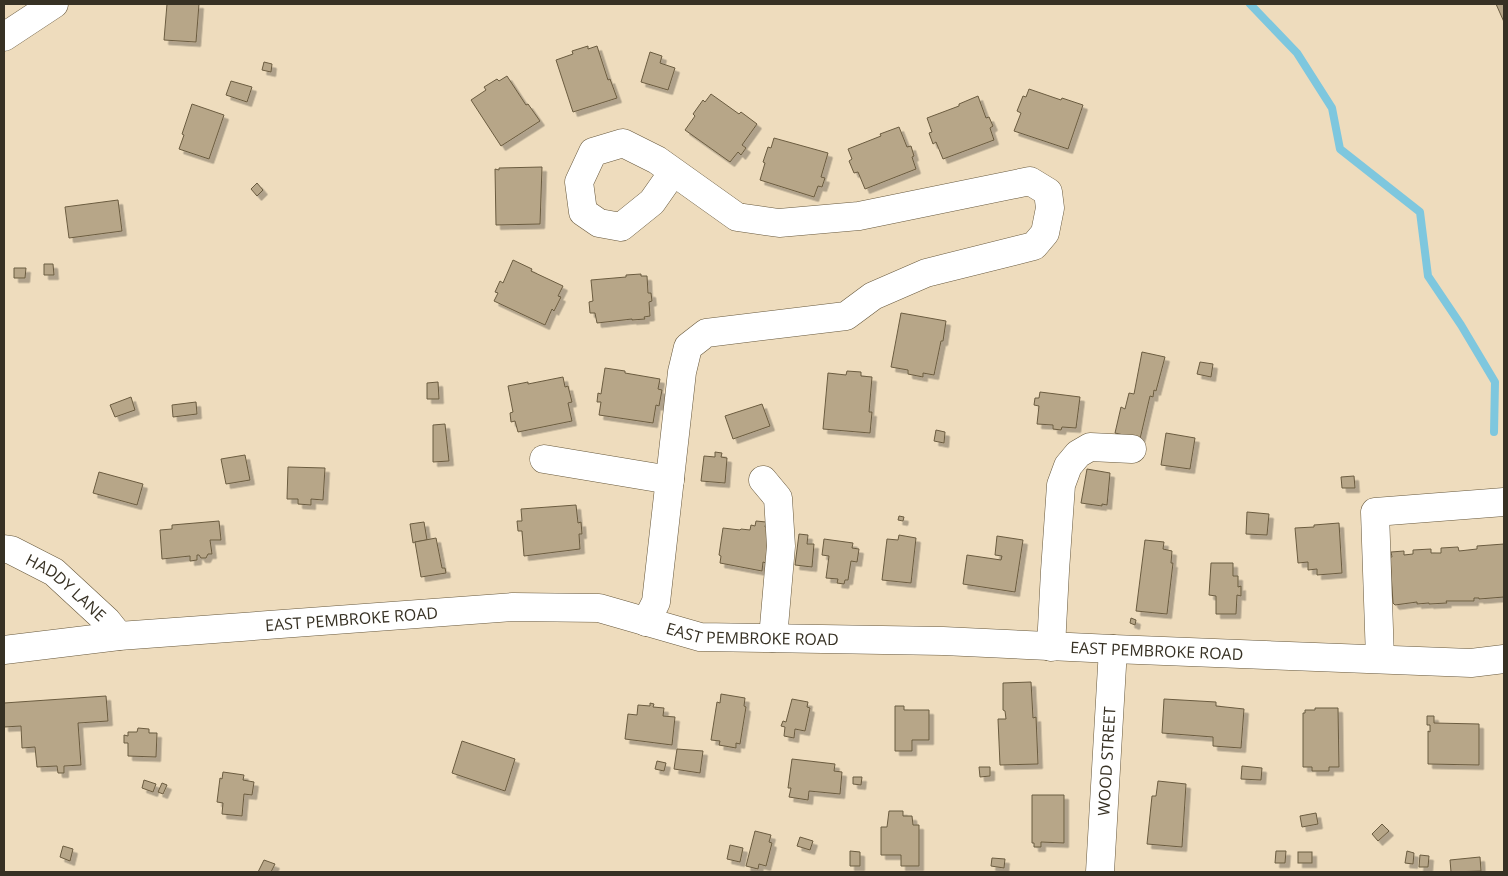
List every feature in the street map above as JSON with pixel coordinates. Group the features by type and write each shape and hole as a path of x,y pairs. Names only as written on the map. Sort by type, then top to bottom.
{"street":[{"path":"4,37 54,4"},
{"path":"646,622 656,602 682,372 688,347 706,333 846,316 873,296 926,273 1034,246 1045,233 1050,208 1048,192 1030,181 859,216 779,223 737,217 673,172"},
{"path":"1051,646 1054,571 1062,485 1068,466 1078,454 1090,447 1132,450"},
{"path":"544,459 670,480"},
{"path":"763,480 778,498 781,546 773,638"},
{"path":"1380,659 1375,512 1504,502"},
{"name":"HADDY LANE","path":"4,549 11,550 54,572 107,621 119,636"},
{"name":"EAST PEMBROKE ROAD","path":"4,650 119,636 513,607 599,608 700,637 943,641 1471,663 1504,658"},
{"name":"WOOD STREET","path":"1100,872 1113,649"}],"building":[{"path":"167,4 199,4 196,42 164,40"},
{"path":"1496,4 1504,4 1504,22"},
{"path":"588,46 588,49 597,46 608,80 610,79 617,98 573,112 556,60 573,54 572,51"},
{"path":"650,52 662,56 660,63 675,68 668,90 641,82"},
{"path":"264,62 272,64 271,72 262,70"},
{"path":"507,76 526,105 528,104 540,121 501,146 471,100 486,90 484,87 497,79 499,81"},
{"path":"231,81 252,87 247,102 226,95"},
{"path":"1029,89 1083,105 1068,149 1014,131 1021,113 1017,111 1023,96 1026,97"},
{"path":"711,94 757,124 742,145 746,148 741,155 738,152 730,162 685,130 703,100 705,102"},
{"path":"978,96 986,118 989,117 993,126 990,128 994,140 943,159 936,142 933,144 929,133 932,132 927,118 959,106 959,104"},
{"path":"192,104 224,115 209,159 179,149"},
{"path":"899,127 907,147 911,146 916,169 865,189 858,172 854,173 849,161 852,159 848,149"},
{"path":"774,138 828,153 821,177 825,178 822,187 818,186 814,197 760,180 768,147 771,148"},
{"path":"542,167 540,224 496,225 495,169"},
{"path":"257,183 263,190 257,196 251,189"},
{"path":"118,200 122,231 69,238 65,207"},
{"path":"513,260 563,286 558,296 561,297 554,311 552,309 545,325 494,301 498,293 495,292 500,281 503,283"},
{"path":"44,264 53,264 54,275 44,275"},
{"path":"14,268 26,268 25,278 14,278"},
{"path":"641,274 641,276 647,276 648,293 651,293 652,301 649,302 650,316 644,317 645,319 597,323 595,313 590,313 589,302 593,301 591,280"},
{"path":"901,313 946,321 934,375 923,373 923,377 908,374 908,370 891,367"},
{"path":"1142,352 1165,357 1156,391 1154,390 1153,397 1150,396 1140,439 1115,433 1121,407 1125,409 1129,393 1134,394"},
{"path":"1200,362 1213,364 1211,377 1197,374"},
{"path":"605,368 660,379 658,389 662,390 659,406 656,405 653,423 599,415 601,402 597,402 598,393 601,394"},
{"path":"847,371 861,372 861,376 872,377 869,412 872,412 870,433 823,429 828,373 846,375"},
{"path":"563,377 565,387 568,386 572,402 568,403 572,421 518,432 515,421 511,422 510,413 513,412 508,386"},
{"path":"438,382 439,399 427,399 427,383"},
{"path":"1040,392 1080,397 1076,428 1062,427 1061,430 1053,429 1053,425 1037,424 1039,406 1034,405 1035,398 1039,398"},
{"path":"131,397 135,410 115,417 110,405"},
{"path":"196,402 197,414 173,417 172,405"},
{"path":"762,404 770,426 733,439 725,416"},
{"path":"445,424 449,461 433,462 433,425"},
{"path":"936,430 945,432 944,443 934,441"},
{"path":"1166,433 1195,438 1190,469 1161,465"},
{"path":"715,452 722,453 721,457 727,458 725,483 701,481 704,456 715,457"},
{"path":"245,455 250,480 226,484 221,459"},
{"path":"288,467 325,468 323,500 311,499 311,505 298,504 298,499 287,499"},
{"path":"1087,469 1110,473 1107,505 1081,503"},
{"path":"99,472 143,484 137,505 93,493"},
{"path":"1354,476 1355,488 1342,488 1341,477"},
{"path":"576,505 578,523 581,522 582,534 579,534 580,549 524,556 522,531 518,531 517,521 522,521 521,509"},
{"path":"1247,512 1269,514 1267,535 1246,534"},
{"path":"899,516 904,517 903,521 898,520"},
{"path":"219,521 221,540 210,540 212,554 208,554 206,558 201,558 197,555 197,560 190,561 190,556 162,559 160,530 172,529 172,525"},
{"path":"756,521 766,522 765,527 769,528 766,563 763,562 762,571 720,563 721,556 719,555 723,528 750,530 751,525 755,526"},
{"path":"424,522 427,540 413,543 410,524"},
{"path":"1339,523 1342,573 1317,575 1317,569 1308,570 1308,562 1298,563 1295,528"},
{"path":"799,534 808,535 807,544 814,544 812,567 795,565"},
{"path":"899,535 916,538 911,583 882,580 887,539 898,540"},
{"path":"997,536 1023,540 1015,592 963,584 967,555 1001,560 1002,556 995,555"},
{"path":"436,538 442,568 445,568 446,573 421,577 415,542"},
{"path":"824,539 853,543 852,548 859,549 857,562 851,561 848,580 845,580 844,584 837,583 838,579 826,578 829,556 822,555"},
{"path":"1145,540 1164,542 1163,549 1172,551 1171,563 1173,563 1167,614 1136,611"},
{"path":"1504,544 1504,597 1474,598 1474,601 1446,601 1447,603 1429,604 1417,604 1417,602 1395,605 1393,603 1391,552 1404,551 1404,555 1413,554 1413,550 1431,549 1431,553 1441,553 1441,548 1458,547 1459,551 1477,549 1477,546"},
{"path":"1211,563 1233,563 1233,576 1238,576 1238,587 1241,586 1241,596 1237,595 1236,614 1216,614 1216,596 1209,595"},
{"path":"1131,618 1136,620 1135,625 1130,623"},
{"path":"1031,682 1033,718 1036,717 1038,764 1000,765 998,719 1006,719 1005,711 1003,710 1003,683"},
{"path":"721,694 745,698 744,706 746,707 740,744 736,743 736,748 719,745 720,741 711,740 717,702 720,703"},
{"path":"106,696 108,721 78,723 81,765 64,766 64,773 58,773 57,766 37,767 35,747 22,748 21,726 4,727 4,703"},
{"path":"792,699 808,702 807,707 810,708 805,731 795,729 794,738 784,736 785,727 781,726 783,721 786,722"},
{"path":"1164,699 1216,702 1216,706 1244,709 1241,748 1213,746 1213,737 1162,733"},
{"path":"650,703 654,704 653,707 664,708 663,716 675,717 672,745 625,739 628,714 637,715 638,705 650,706"},
{"path":"895,706 904,706 904,710 929,710 929,740 912,740 912,751 895,751"},
{"path":"1315,708 1338,708 1339,767 1329,767 1329,771 1312,771 1312,767 1303,767 1303,713 1305,713 1305,710 1315,710"},
{"path":"1427,716 1434,716 1434,723 1479,724 1479,765 1428,764 1428,731 1430,732 1430,725 1427,725"},
{"path":"138,728 149,729 149,733 157,733 156,757 128,756 128,743 124,743 124,735 128,736 128,732 137,732"},
{"path":"462,741 515,759 505,791 452,773"},
{"path":"677,749 703,751 700,773 674,769"},
{"path":"792,759 835,764 834,771 842,772 840,794 809,791 808,800 789,797 791,788 788,788"},
{"path":"657,761 666,763 664,771 655,769"},
{"path":"1242,766 1262,768 1261,780 1241,779"},
{"path":"979,767 990,767 990,776 980,777"},
{"path":"223,772 244,775 243,780 254,782 252,795 244,794 242,816 222,814 223,803 217,802 220,778 222,779"},
{"path":"853,777 862,777 861,785 853,784"},
{"path":"144,780 156,784 153,792 142,788"},
{"path":"1158,781 1186,784 1182,847 1147,844 1152,796 1156,796"},
{"path":"162,783 167,785 163,794 158,792"},
{"path":"1032,795 1064,795 1064,843 1041,842 1041,847 1034,847 1034,843 1032,843"},
{"path":"889,811 903,811 903,816 912,816 913,825 919,825 919,866 901,866 901,855 881,855 881,827 887,827"},
{"path":"1316,813 1318,824 1302,827 1300,816"},
{"path":"1382,824 1389,831 1378,841 1372,834"},
{"path":"755,831 771,835 769,842 772,843 766,866 759,864 758,869 746,866"},
{"path":"800,837 813,841 810,850 797,846"},
{"path":"730,845 743,848 740,862 727,859"},
{"path":"63,846 73,849 70,861 60,857"},
{"path":"850,851 860,852 860,866 850,866"},
{"path":"1276,851 1286,851 1285,863 1275,863"},
{"path":"1407,851 1414,853 1413,864 1405,863"},
{"path":"1298,852 1312,852 1312,863 1298,863"},
{"path":"1420,855 1429,856 1428,867 1419,867"},
{"path":"1480,857 1481,871 1451,872 1450,860"},
{"path":"992,858 1005,859 1004,868 991,866"},
{"path":"264,860 275,864 271,872 258,872"}],"waterway":[{"path":"1250,4 1297,53 1332,108 1340,149 1420,212 1428,276 1461,325 1495,382 1494,432"}]}
